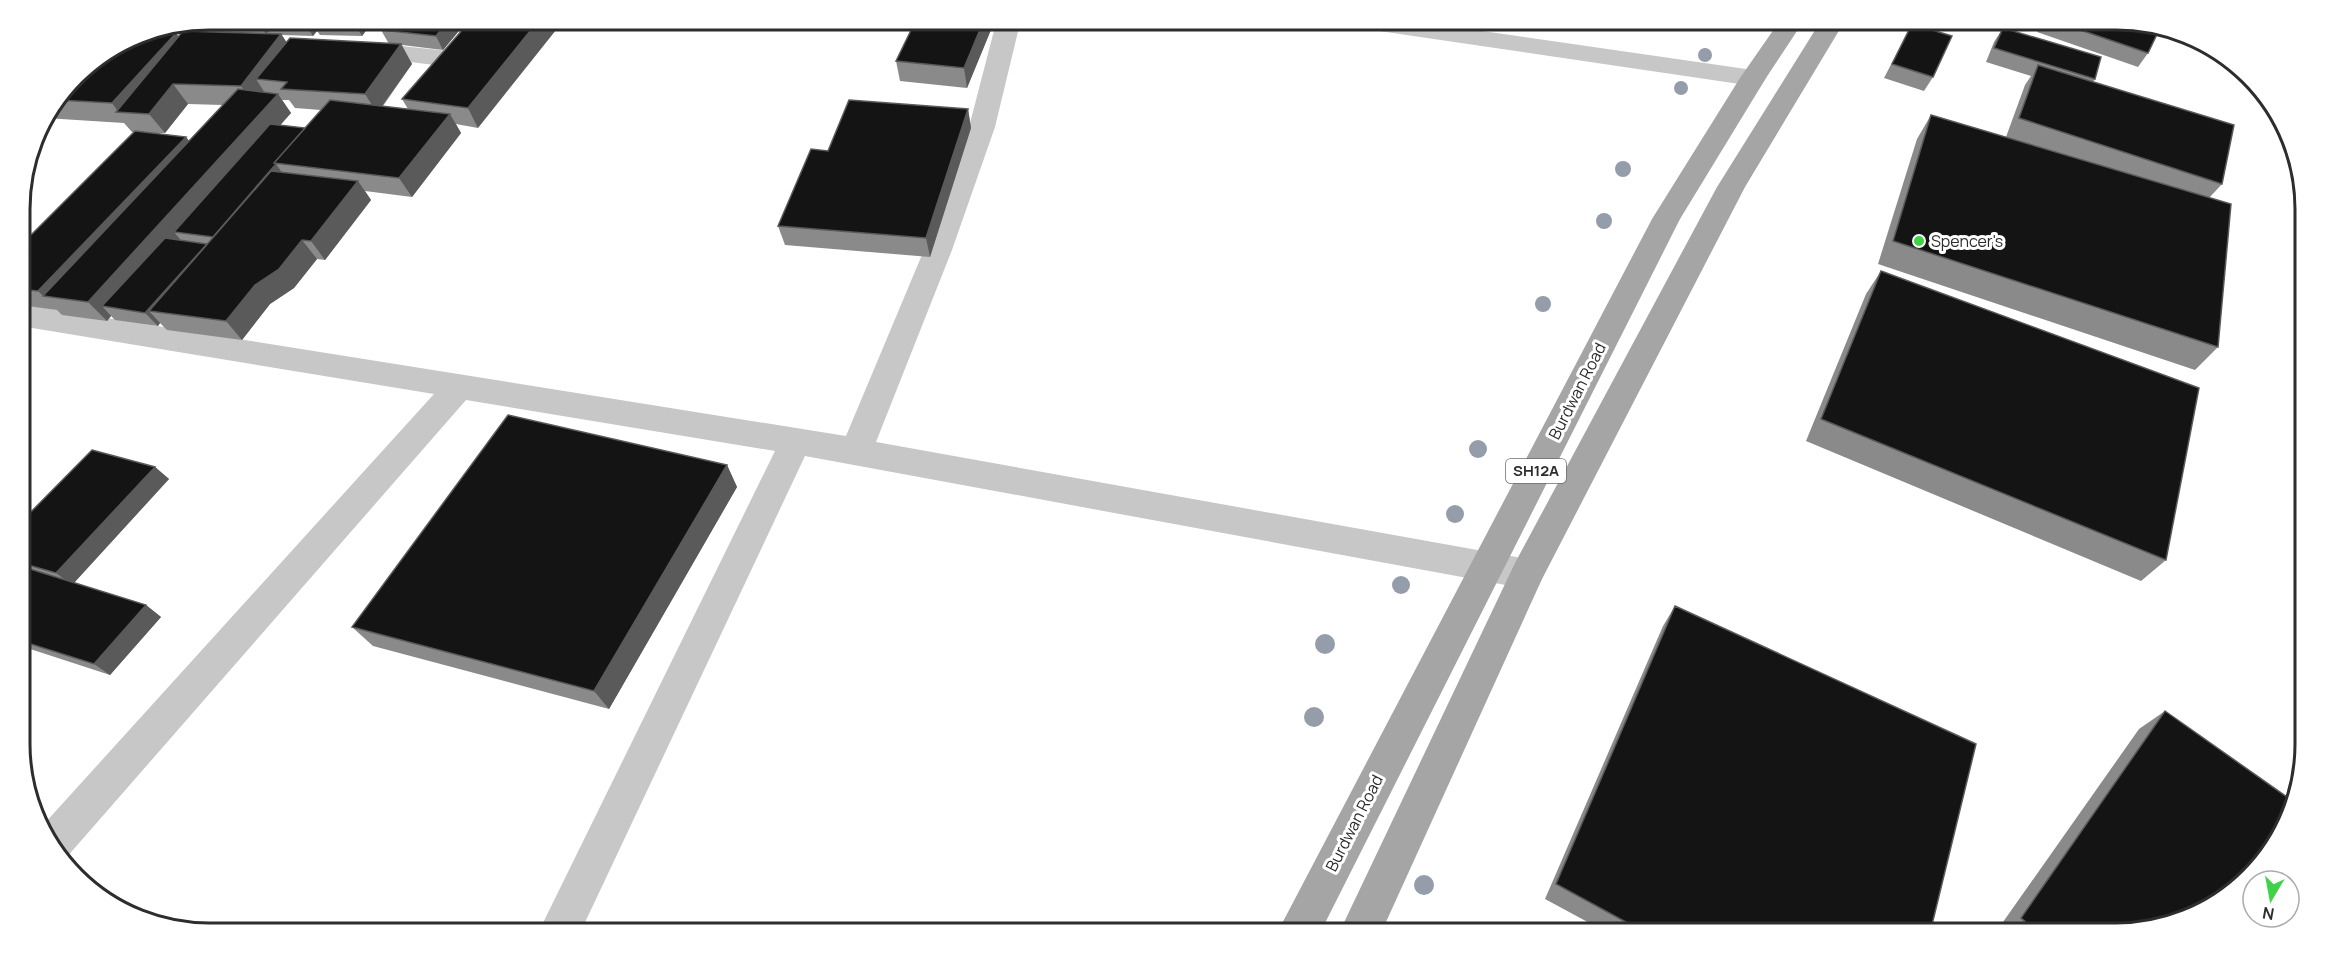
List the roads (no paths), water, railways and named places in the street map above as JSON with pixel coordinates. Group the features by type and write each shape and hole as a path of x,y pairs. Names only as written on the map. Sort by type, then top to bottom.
{"main road":[{"name":"Burdwan Road","path":"1303,923 1666,219 1753,78 1786,30"},
{"name":"SH12A","path":"1365,923 1527,574 1731,187 1828,30"}],"street":[{"path":"856,451 938,250 982,127 1006,30"},
{"path":"1415,30 1753,78"},
{"path":"334,47 459,60"},
{"path":"30,317 795,443 856,451 1527,574"},
{"path":"57,839 458,388"},
{"path":"564,923 795,443"}],"place":[{"name":"Spencer's","path":"1919,241"}]}
